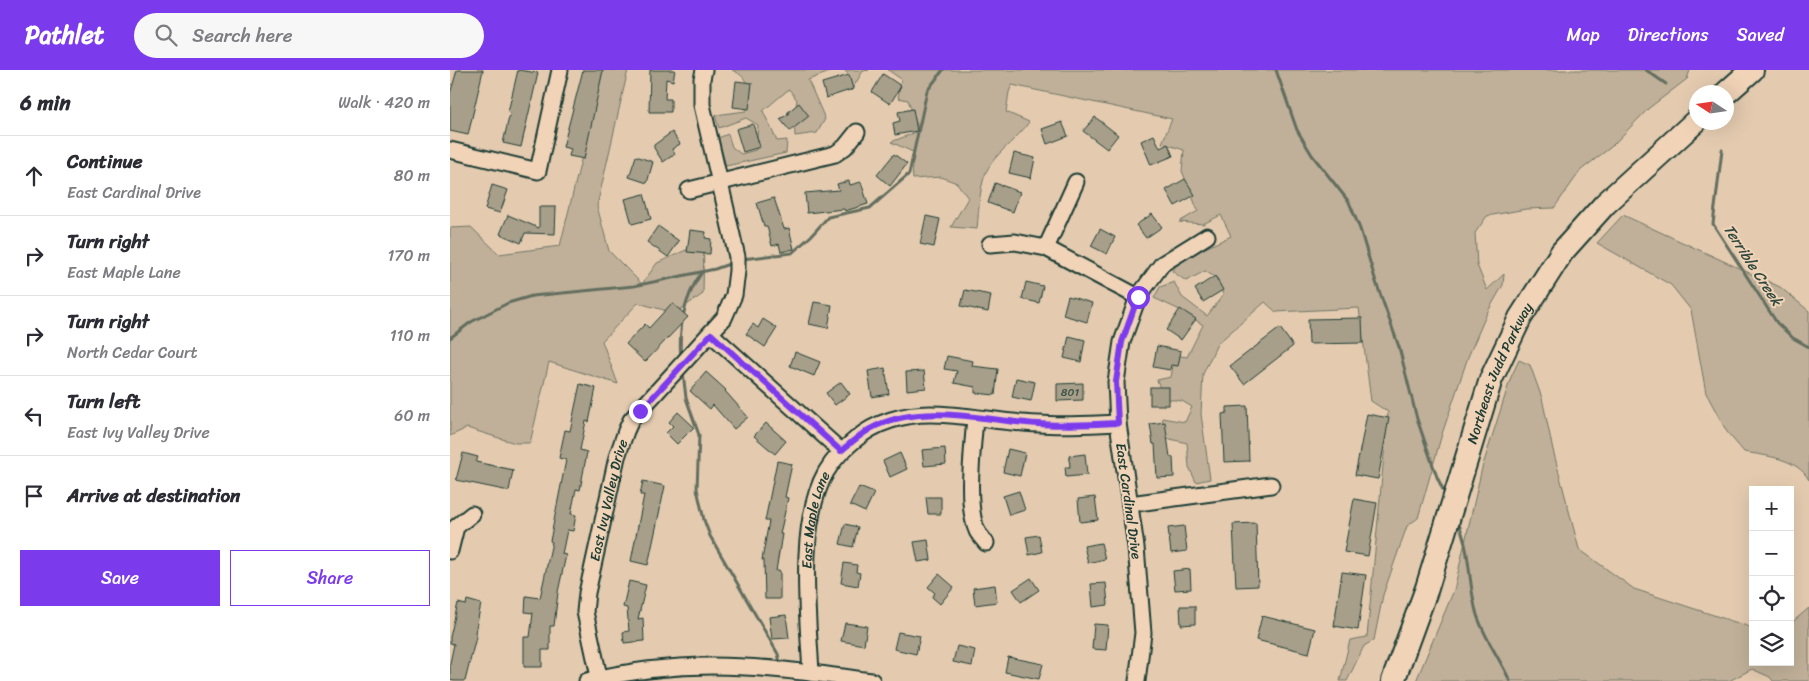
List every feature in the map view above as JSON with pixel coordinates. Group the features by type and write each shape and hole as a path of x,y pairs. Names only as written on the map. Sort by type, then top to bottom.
{"highway":[{"path":"1734,86 1752,70"},
{"name":"Northeast Judd Parkway","path":"1393,681 1428,588 1491,379 1520,318 1562,252 1605,204 1689,127"}],"street":[{"path":"450,150 538,171 560,70"},
{"name":"East Ivy Valley Drive","path":"596,680 585,612 587,593 620,444 631,420 724,318 734,294 738,270 702,105 704,70"},
{"path":"689,190 835,154 845,147 857,132"},
{"path":"1046,248 1076,182"},
{"name":"East Cardinal Drive","path":"1137,681 1143,633 1136,547 1118,423 1116,382 1122,342 1138,297 1162,264 1207,236"},
{"path":"990,244 1016,242 1046,248 1138,297"},
{"path":"711,334 841,451"},
{"name":"East Maple Lane","path":"811,673 807,598 811,517 824,474 841,451 863,433 880,424 897,419 929,414 1038,424 1118,423"},
{"path":"975,418 971,502 977,531 986,543"},
{"path":"1130,504 1271,485"},
{"path":"450,551 456,527 472,514"},
{"path":"596,680 643,670 688,666 745,667 872,681"}],"shaded area":[{"path":"603,70 628,70 597,206 609,251 642,284 657,263 704,242 703,294 675,313 638,303 602,341 618,384 549,362 530,443 515,443 467,428 450,436 450,228 471,227 499,254 560,246"},
{"path":"732,70 835,70 808,80 825,119 817,133 795,136 794,118 797,100 789,89 763,111 777,141 787,140 786,153 726,166 718,138 728,134 732,147 741,154 756,150 758,125 746,118 719,128 715,115 746,111 748,92 746,82 743,77"},
{"path":"844,70 869,70 863,71 851,91 849,75"},
{"path":"888,70 1690,70 1687,79 1649,108 1611,147 1581,170 1554,208 1526,209 1487,216 1475,233 1477,265 1487,290 1504,274 1503,285 1487,313 1468,357 1442,434 1418,518 1407,526 1383,595 1374,640 1364,646 1347,681 1340,681 1350,640 1367,637 1388,412 1371,401 1359,308 1276,312 1265,302 1217,344 1203,374 1201,414 1210,479 1196,482 1189,467 1187,443 1166,438 1162,418 1185,422 1192,407 1182,401 1167,399 1161,391 1157,380 1171,377 1175,355 1187,357 1203,325 1182,311 1154,298 1160,287 1174,282 1182,297 1207,316 1223,295 1218,279 1205,271 1186,281 1172,271 1182,259 1231,236 1221,215 1203,224 1179,222 1198,211 1182,171 1184,150 1162,143 1172,119 1012,85 1006,112 1029,122 994,159 986,171 980,196 977,229 951,227 968,198 957,183 941,177 913,179 912,166 915,153 891,142 919,131 908,100 898,98 901,79"},
{"path":"1623,215 1780,287 1809,311 1809,480 1797,467 1781,459 1744,452 1727,432 1706,393 1691,310 1671,285 1597,243"},
{"path":"1519,360 1530,365 1542,398 1553,450 1579,549 1634,589 1749,627 1749,666 1794,666 1794,621 1809,608 1809,681 1773,681 1770,677 1752,669 1729,681 1416,681 1454,590 1482,468 1511,377"}],"building":[{"path":"457,70 483,70 468,135 450,131 450,94"},
{"path":"518,70 538,73 521,147 503,143"},
{"path":"583,70 603,70 584,159 569,156 571,149 563,147"},
{"path":"650,70 675,70 673,81 666,79 665,99 671,99 671,112 649,112"},
{"path":"883,74 901,86 890,104 872,92"},
{"path":"849,75 853,89 826,98 822,83"},
{"path":"736,81 752,83 749,109 733,107"},
{"path":"799,103 809,116 790,131 780,119 790,113 787,113"},
{"path":"913,109 917,131 895,135 893,123 900,121 898,112"},
{"path":"1095,117 1118,135 1107,149 1083,131"},
{"path":"1062,122 1068,136 1047,144 1042,129"},
{"path":"753,124 760,147 743,152 736,129"},
{"path":"672,132 680,144 672,149 675,154 663,162 654,145"},
{"path":"1154,135 1160,148 1168,144 1173,156 1151,165 1141,141"},
{"path":"1014,153 1035,158 1031,178 1009,173"},
{"path":"894,154 907,164 890,186 877,175"},
{"path":"636,156 653,162 647,183 629,177"},
{"path":"1185,179 1195,195 1175,206 1166,190"},
{"path":"849,181 850,185 861,182 868,204 845,211 844,209 807,213 805,193 839,190 837,184"},
{"path":"995,183 1020,192 1013,212 988,203"},
{"path":"492,185 508,190 500,213 485,209"},
{"path":"644,194 651,219 632,224 625,199"},
{"path":"774,198 784,229 789,228 794,249 781,252 779,244 772,246 767,226 764,226 757,203"},
{"path":"539,207 556,207 555,234 525,233 521,243 500,234 508,215 539,228"},
{"path":"1152,214 1162,227 1146,238 1136,225"},
{"path":"926,216 940,219 934,247 920,244"},
{"path":"658,226 679,241 668,257 647,242"},
{"path":"1100,229 1115,237 1107,254 1091,246"},
{"path":"690,230 706,232 705,238 711,239 710,254 687,252"},
{"path":"1215,276 1223,290 1203,302 1195,289"},
{"path":"1026,282 1043,286 1039,303 1022,299"},
{"path":"965,290 991,295 988,312 961,306"},
{"path":"1068,296 1092,303 1087,322 1063,315"},
{"path":"814,302 832,305 828,328 809,324"},
{"path":"672,303 688,317 645,362 626,344 645,324 649,328"},
{"path":"1180,309 1196,319 1181,340 1166,330"},
{"path":"1362,318 1363,343 1309,344 1308,319"},
{"path":"763,319 777,328 765,347 746,334 753,324 758,328"},
{"path":"1280,328 1293,346 1244,384 1230,366"},
{"path":"1069,336 1085,340 1081,362 1064,358"},
{"path":"1157,346 1181,351 1178,366 1171,365 1170,370 1153,367"},
{"path":"795,352 820,362 814,376 790,366"},
{"path":"947,356 973,361 972,366 998,369 995,395 975,393 975,387 954,383 957,371 944,369"},
{"path":"885,368 889,394 872,397 868,371"},
{"path":"924,371 926,388 907,390 906,372"},
{"path":"706,372 726,390 748,417 734,429 713,405 710,409 690,391"},
{"path":"1016,378 1035,382 1031,401 1012,397"},
{"path":"841,382 850,394 835,405 826,393"},
{"path":"1083,383 1083,400 1057,401 1057,384"},
{"path":"580,384 596,388 589,422 586,421 580,450 587,452 580,490 576,489 571,514 576,515 573,531 567,530 562,554 566,555 558,592 554,626 550,626 550,650 542,650 542,667 524,667 524,637 530,637 533,613 525,612 526,596 540,598 566,460 559,458 565,430 570,431"},
{"path":"1150,387 1169,387 1169,405 1150,405"},
{"path":"1247,406 1249,461 1224,462 1222,414 1227,413 1227,407"},
{"path":"678,412 694,427 677,444 666,433 673,426 669,422"},
{"path":"1367,414 1389,418 1378,479 1355,475"},
{"path":"1165,422 1170,457 1173,457 1174,477 1157,478 1155,444 1153,444 1150,424"},
{"path":"766,423 786,441 775,454 754,436"},
{"path":"945,448 946,464 924,466 922,450"},
{"path":"1008,449 1025,453 1020,476 1003,472"},
{"path":"463,453 478,457 476,462 513,470 509,491 456,480"},
{"path":"900,453 907,469 890,477 883,461"},
{"path":"1085,454 1087,475 1066,477 1065,467 1070,467 1069,456"},
{"path":"777,461 792,464 785,497 788,498 780,534 782,534 776,571 780,571 780,599 765,599 764,560 762,560 769,521 765,521"},
{"path":"643,481 665,486 648,565 631,561 644,495 640,495"},
{"path":"859,487 874,493 865,512 850,505"},
{"path":"1019,491 1025,510 1009,515 1003,496"},
{"path":"926,497 941,497 941,514 928,514"},
{"path":"1095,497 1098,520 1080,522 1078,499"},
{"path":"1354,499 1377,503 1368,556 1344,552"},
{"path":"1256,523 1258,586 1236,587 1233,524"},
{"path":"845,524 858,527 853,547 840,544"},
{"path":"1184,526 1187,551 1171,553 1168,528"},
{"path":"1039,535 1042,552 1029,555 1026,537"},
{"path":"928,540 931,560 918,562 914,542"},
{"path":"1101,543 1105,559 1088,563 1084,546"},
{"path":"844,563 857,565 856,572 860,573 858,586 841,583"},
{"path":"1190,569 1191,589 1175,590 1173,571"},
{"path":"1342,572 1366,575 1358,630 1334,626"},
{"path":"939,574 954,587 940,604 932,597 935,593 928,587"},
{"path":"1031,578 1039,590 1021,602 1013,590"},
{"path":"629,581 646,585 638,619 643,618 644,641 624,643 623,632 629,631 627,608 623,607"},
{"path":"1106,583 1108,605 1093,607 1091,584"},
{"path":"995,585 997,602 975,605 973,588"},
{"path":"467,600 481,604 475,633 477,633 465,681 454,681 450,680 450,663 454,644 450,643 450,637 458,603 466,605"},
{"path":"1180,606 1195,606 1195,624 1181,625"},
{"path":"786,615 789,638 772,639 769,617"},
{"path":"1262,616 1315,629 1309,653 1256,640"},
{"path":"845,623 867,626 864,645 841,641"},
{"path":"1094,624 1108,625 1106,650 1092,649"},
{"path":"898,632 920,636 916,654 894,649"},
{"path":"957,646 975,650 972,666 953,662"},
{"path":"1008,657 1043,664 1039,679 1005,672"}],"waterway":[{"path":"742,259 792,253 828,217 870,208 909,174 927,91 943,70"},
{"path":"1276,70 1297,130 1312,155 1349,202 1360,229 1399,347 1417,419 1437,477 1446,496"},
{"name":"Terrible Creek","path":"1646,70 1666,84"},
{"name":"Terrible Creek","path":"1722,150 1713,224 1777,323 1793,338 1809,347"},
{"path":"450,338 471,322 508,303 532,296 634,286 715,269 732,263"},
{"path":"681,359 680,336 684,314 691,292 702,272"},
{"path":"683,372 686,398 699,435 697,489 704,520 710,536 778,654 781,666"},
{"path":"1458,522 1465,545 1477,615 1510,681"}],"route":[{"path":"640,411 711,334 841,451 863,433 880,424 910,415 951,415 1038,424 1118,423 1116,382 1122,342 1138,297"}]}
